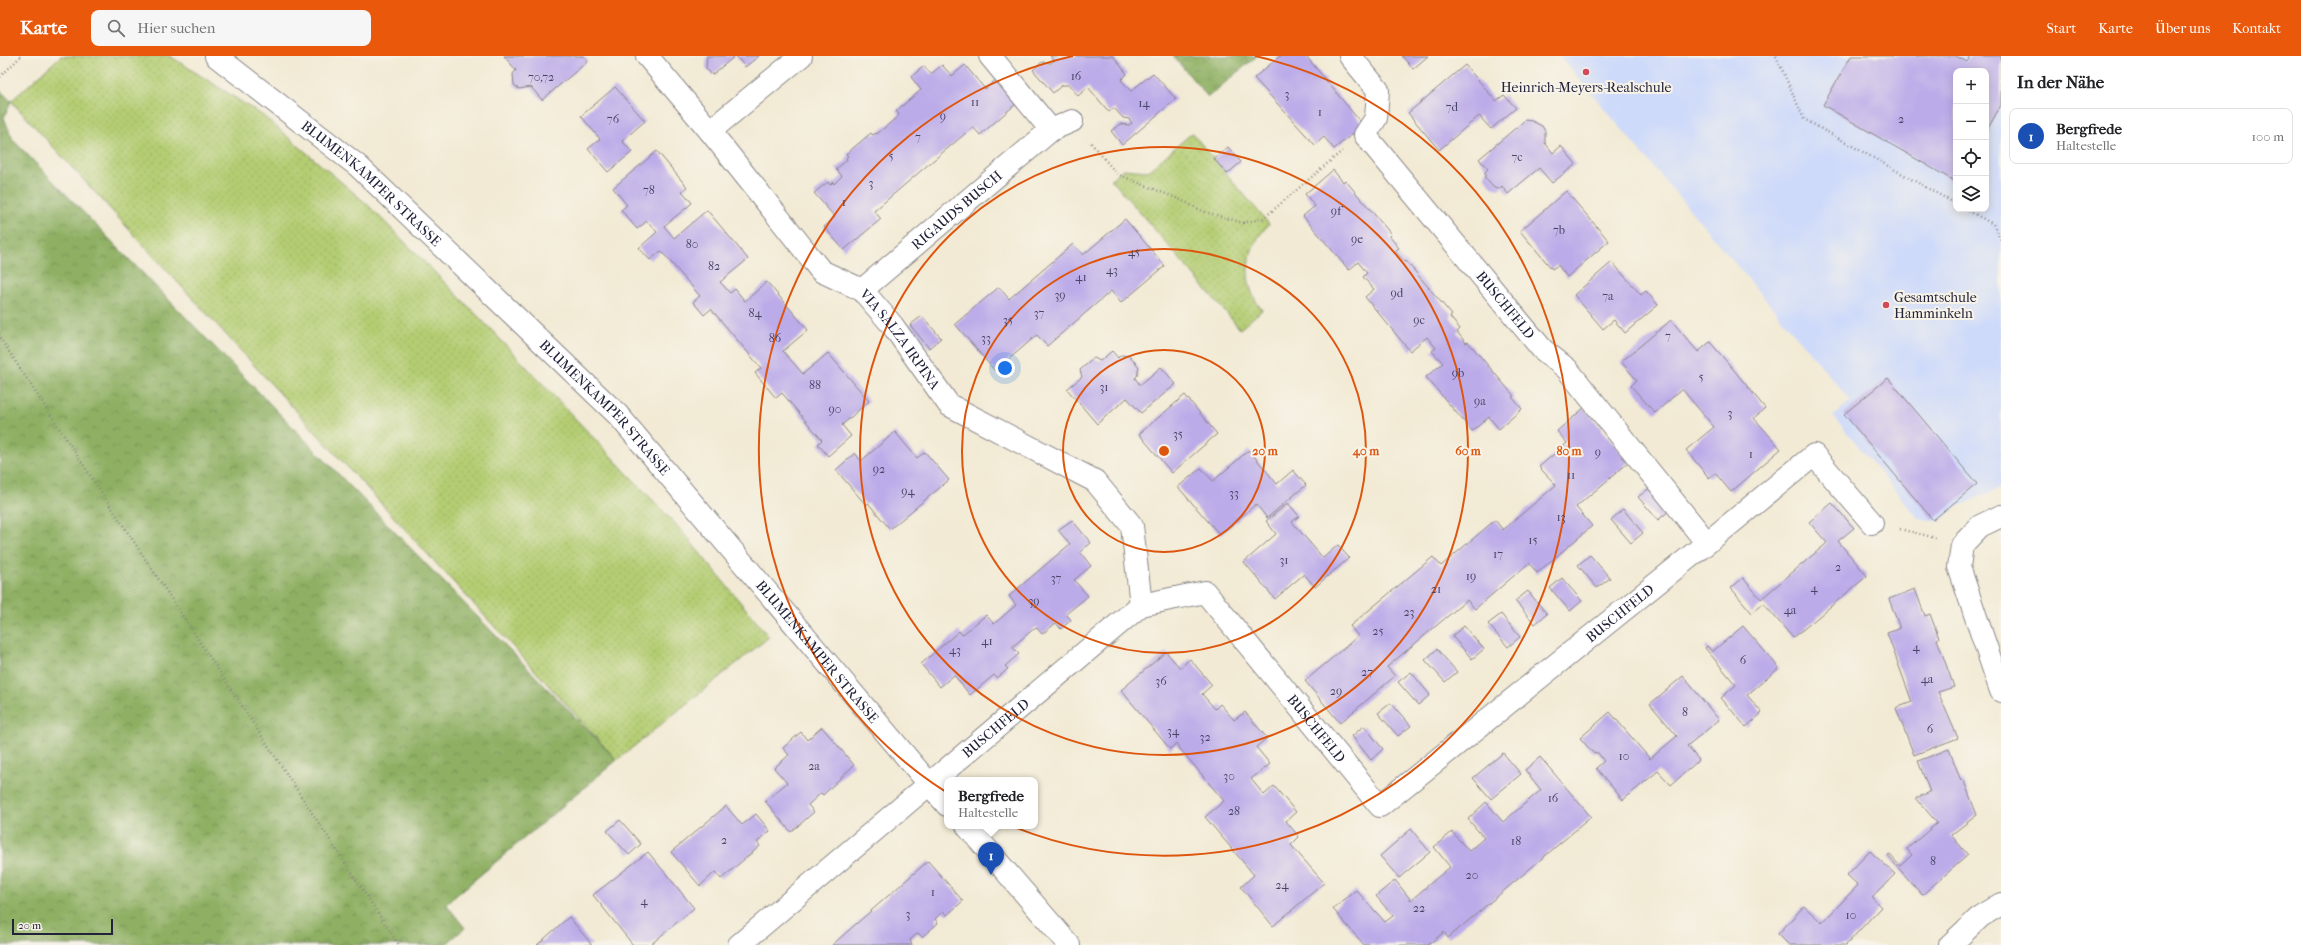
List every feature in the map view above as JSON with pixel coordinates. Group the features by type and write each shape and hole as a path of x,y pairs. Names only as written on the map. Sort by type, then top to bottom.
{"street":[{"name":"BLUMENKAMPER STRASSE","path":"216,56 358,166 618,415 944,802"},
{"name":"VIA SALZA IRPINA","path":"647,56 710,131 821,271 862,290 893,326 949,405 1095,481 1132,526 1141,605"},
{"path":"710,131 801,56"},
{"path":"990,56 1051,130"},
{"path":"1350,56 1378,90 1370,126"},
{"name":"RIGAUDS BUSCH","path":"862,290 1051,130 1072,121"},
{"name":"BUSCHFELD","path":"1370,126 1542,350 1567,369 1707,544"},
{"name":"BUSCHFELD","path":"739,945 1141,605 1204,592 1380,806 1707,544 1814,454 1872,523"},
{"path":"2001,516 1980,526 1962,545 1959,567 2001,691"},
{"path":"970,829 1069,945"},
{"path":"1950,945 1981,916 2001,904"}],"path":[{"path":"0,77 21,56"},
{"path":"1776,56 1804,119 1953,202"},
{"path":"1072,121 1117,174 1181,200 1202,211 1243,223 1264,218 1370,126"},
{"path":"1971,212 1993,224 2001,240"},
{"path":"0,338 399,945"},
{"path":"1872,523 1962,545"}],"shaded area":[{"name":"Gesamtschule Hamminkeln","path":"1560,56 2001,56 2001,487 1953,509 1939,522 1918,518 1833,416 1851,401"}],"green space":[{"path":"61,56 170,56 262,115 367,204 481,319 680,529 769,637 617,760 11,101"},
{"path":"1173,56 1257,56 1208,97"},
{"path":"0,90 11,101 4,118 13,140 617,760 446,904 465,928 445,945 0,945"},
{"path":"1192,133 1269,224 1255,244 1250,255 1248,266 1250,288 1262,310 1240,329 1111,179 1123,169 1148,171"}],"building":[{"path":"504,56 584,56 588,61 542,100 531,87 519,89 514,85 513,74 516,70"},
{"path":"707,56 735,56 712,75 706,68"},
{"path":"736,56 759,56 745,67"},
{"path":"1050,56 1113,56 1127,74 1121,80 1131,91 1153,73 1176,99 1122,145 1111,131 1120,124 1129,125 1132,123 1129,119 1123,118 1114,108 1109,112 1088,87 1078,96 1069,85 1062,85 1053,93 1033,70 1042,62 1051,63 1054,61"},
{"path":"1280,56 1306,56 1363,125 1334,149 1324,137 1315,145 1254,78"},
{"path":"1402,56 1428,56 1413,69"},
{"path":"1851,56 1956,56 1967,62 1971,56 2001,56 2001,105 1989,127 1989,68 1953,68 1953,180 1823,105"},
{"path":"942,65 952,76 965,65 985,89 997,79 1017,103 980,135 973,127 923,169 874,211 881,219 844,250 824,227 835,217 814,193 828,182 830,185 833,182 834,184 842,176 836,169 847,160 846,158 848,156 846,154 871,133 873,135 876,133 877,134 897,117 899,114 896,111 921,90 911,77 924,66 931,74"},
{"path":"1465,65 1496,101 1504,95 1516,108 1491,129 1479,116 1439,150 1408,113"},
{"path":"615,87 645,121 622,141 632,152 608,172 588,149 600,139 581,116"},
{"path":"1525,120 1532,121 1542,126 1545,131 1545,143 1553,153 1561,146 1576,164 1552,183 1539,168 1508,194 1502,186 1499,189 1494,188 1485,178 1485,172 1488,169 1479,159"},
{"path":"1228,147 1241,162 1227,174 1214,159"},
{"path":"657,151 687,187 682,191 692,203 664,226 674,238 707,210 748,259 720,282 730,293 735,289 745,301 767,282 808,330 783,351 803,374 828,353 869,401 842,425 851,436 828,456 818,444 822,440 782,393 776,398 755,373 761,368 711,309 704,315 693,302 700,296 661,251 650,260 639,248 657,232 647,221 637,229 621,210 627,205 613,188"},
{"path":"1333,170 1343,182 1345,180 1391,234 1389,236 1399,248 1395,251 1405,262 1406,261 1452,315 1450,317 1460,329 1457,332 1466,343 1468,342 1514,396 1512,397 1522,409 1499,429 1489,417 1472,431 1426,377 1443,363 1432,351 1436,348 1427,337 1410,351 1365,297 1374,289 1363,277 1367,273 1358,262 1349,270 1303,216 1315,206 1305,194"},
{"path":"1566,191 1609,241 1567,277 1558,265 1552,269 1520,231"},
{"path":"1125,219 1165,266 1121,303 1111,291 1047,346 1037,335 995,371 955,324 999,287 1009,299 1073,244 1083,255"},
{"path":"1612,262 1641,295 1646,291 1658,305 1625,333 1614,320 1603,329 1574,295"},
{"path":"922,316 941,338 929,348 910,325"},
{"path":"1671,320 1698,352 1710,342 1765,408 1754,418 1781,449 1731,492 1715,473 1709,478 1686,450 1714,427 1682,389 1655,413 1631,386 1637,380 1621,362"},
{"path":"1112,351 1118,358 1121,355 1130,356 1139,367 1135,378 1140,385 1161,367 1176,384 1141,413 1127,398 1097,424 1067,389 1082,377 1080,370 1094,358 1100,361"},
{"path":"1888,378 1977,484 1933,520 1844,414"},
{"path":"1185,395 1217,434 1172,473 1139,434"},
{"path":"1584,408 1629,462 1576,507 1592,526 1537,573 1529,563 1475,609 1467,600 1387,667 1395,676 1340,723 1305,681 1358,636 1350,626 1433,557 1441,566 1495,520 1503,530 1556,485 1539,467 1567,443 1557,431"},
{"path":"895,432 917,458 925,452 949,480 890,529 868,503 866,505 836,470 855,453 861,461"},
{"path":"1249,450 1277,484 1293,470 1306,485 1267,518 1256,504 1220,535 1178,487 1201,468 1213,481"},
{"path":"1651,487 1670,510 1658,520 1638,497"},
{"path":"1288,503 1299,516 1292,522 1323,558 1338,545 1349,558 1315,587 1304,574 1275,599 1244,562 1276,534 1266,521"},
{"path":"1832,503 1854,528 1838,541 1867,576 1793,638 1763,603 1752,613 1731,588 1743,578 1761,599 1827,543 1809,522"},
{"path":"1623,509 1643,533 1631,543 1611,520"},
{"path":"1072,520 1091,543 1080,552 1091,566 1074,580 1088,596 1066,614 1071,620 1061,629 1056,623 1042,634 1036,627 1012,647 1019,654 1005,666 1008,669 997,678 994,675 970,695 954,675 940,687 921,664 959,631 962,635 986,615 994,624 1016,605 1009,596 1070,544 1058,530"},
{"path":"1590,555 1610,578 1597,588 1578,565"},
{"path":"1562,578 1582,601 1570,611 1550,588"},
{"path":"1915,589 1925,616 1930,614 1954,687 1938,692 1958,738 1914,755 1896,708 1912,702 1887,633 1899,629 1889,599"},
{"path":"1528,591 1547,614 1535,624 1515,601"},
{"path":"1501,614 1520,637 1508,647 1488,624"},
{"path":"1464,626 1484,649 1472,659 1452,636"},
{"path":"1743,626 1779,668 1747,695 1762,713 1746,727 1721,698 1736,685 1705,648 1707,646 1712,652"},
{"path":"1437,649 1457,672 1445,682 1425,660"},
{"path":"1166,652 1180,668 1190,659 1212,685 1202,694 1215,709 1220,704 1234,720 1245,712 1267,738 1256,747 1270,764 1251,779 1264,795 1274,786 1296,812 1286,821 1299,837 1291,845 1324,883 1273,926 1241,887 1254,875 1205,817 1224,801 1176,744 1170,749 1121,690"},
{"path":"1411,672 1430,695 1418,705 1398,682"},
{"path":"1683,676 1719,720 1687,746 1699,760 1671,785 1658,771 1623,800 1596,768 1604,761 1598,753 1592,752 1580,738 1610,712 1650,759 1677,736 1650,704"},
{"path":"1391,703 1411,726 1398,736 1378,713"},
{"path":"1364,726 1383,749 1371,760 1352,736"},
{"path":"822,727 854,765 823,795 821,793 808,805 814,812 791,832 765,801 787,783 774,768 789,755 783,748 801,732 807,740"},
{"path":"1949,749 1961,781 1963,779 1977,815 1951,835 1968,855 1922,895 1888,856 1890,855 1900,866 1912,855 1907,849 1937,823 1916,798 1930,792 1918,761"},
{"path":"1503,753 1521,774 1491,799 1473,778"},
{"path":"1540,757 1591,817 1448,938 1444,932 1428,945 1364,945 1333,909 1356,890 1385,922 1393,916 1376,896 1395,880 1411,900 1450,867 1434,847 1452,832 1469,851 1484,838 1468,819 1486,802 1503,822 1541,790 1525,770"},
{"path":"726,806 742,825 756,814 770,831 757,842 760,846 721,879 715,872 700,886 671,852"},
{"path":"620,820 641,844 629,855 607,831"},
{"path":"1411,829 1430,852 1399,878 1380,856"},
{"path":"1870,851 1895,874 1872,898 1881,907 1846,945 1789,945 1778,934 1804,906 1822,923 1858,885 1847,875"},
{"path":"648,852 694,908 650,945 633,945 593,895"},
{"path":"928,861 963,901 947,915 943,911 935,919 938,923 922,937 918,933 910,940 912,945 832,945"},
{"path":"569,917 592,945 537,945"}],"place":[{"name":"Heinrich-Meyers-Realschule","path":"1586,72"},
{"name":"Gesamtschule Hamminkeln","path":"1886,305"},
{"name":"Bergfrede","path":"991,875"}]}
